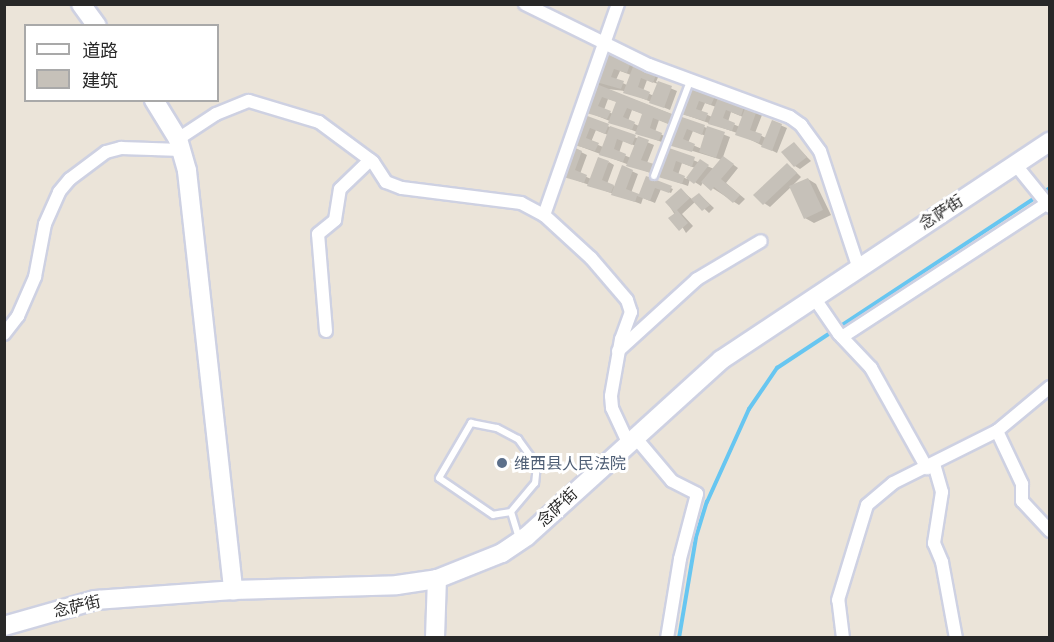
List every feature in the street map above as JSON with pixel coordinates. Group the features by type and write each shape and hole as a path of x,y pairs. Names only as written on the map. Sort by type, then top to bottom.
{"street":[{"path":"81,4 96,24"},
{"path":"525,4 604,45 790,117 811,134 820,151 858,266"},
{"path":"544,215 618,4"},
{"path":"4,334 18,316 35,277 45,224 59,192 70,178 106,152 121,148 180,145 216,114 249,101 319,122 370,160 386,182 402,188 521,203 544,215 591,258 627,300 631,312 618,351 612,408 631,440 672,481 697,494 680,559 667,638"},
{"path":"155,102 180,145 233,590"},
{"name":"念萨街","path":"6,630 95,600 233,590 397,585 437,579 502,553 520,541 722,360 815,298 858,266 1050,141"},
{"path":"326,331 318,234 335,220 339,189 370,160"},
{"path":"840,336 1046,204 1015,164"},
{"path":"618,351 697,279 761,241"},
{"path":"815,298 840,336 872,368 931,466 942,492 934,543 942,562 956,638"},
{"path":"843,638 838,600 867,505 893,483 931,466 996,431 1050,387"},
{"path":"996,431 1022,484 1022,501 1050,531"},
{"path":"435,638 437,579"}],"lane":[{"path":"654,176 691,80"},
{"path":"471,423 497,428 518,439 537,465 535,483 511,512 493,515 439,477 471,423"},
{"path":"511,512 520,541"}],"building":[{"path":"608,53 631,62 627,73 614,69 611,77 624,81 621,89 596,82"},
{"path":"634,64 657,72 653,83 641,78 638,87 650,92 647,100 623,93"},
{"path":"658,81 672,86 664,108 649,103"},
{"path":"594,83 672,114 668,124 653,118 650,128 662,133 659,141 635,134 642,114 627,108 623,117 635,122 632,130 608,123 616,102 602,97 598,106 611,111 607,119 583,112"},
{"path":"692,85 716,94 711,105 699,101 696,109 708,113 705,121 681,114"},
{"path":"719,95 745,104 741,116 726,110 723,118 735,123 732,131 708,124"},
{"path":"746,106 757,110 750,130 762,134 759,143 735,135"},
{"path":"582,114 609,124 605,134 590,128 586,138 599,143 595,151 571,144"},
{"path":"679,116 705,125 702,135 687,129 683,139 695,144 692,152 668,145"},
{"path":"772,120 782,124 772,151 761,147"},
{"path":"610,126 636,135 632,145 617,139 614,149 626,154 623,162 599,155"},
{"path":"707,126 725,132 716,158 699,152"},
{"path":"638,136 649,140 641,160 654,164 651,173 626,166"},
{"path":"794,142 807,157 794,167 781,152"},
{"path":"571,146 582,151 575,170 587,175 584,183 560,176"},
{"path":"669,148 695,157 692,167 676,161 673,171 685,176 682,184 658,177"},
{"path":"723,156 734,164 721,179 740,195 733,203 714,187 711,191 701,182"},
{"path":"598,157 609,161 602,180 614,185 611,193 587,186"},
{"path":"700,159 709,165 694,184 686,178"},
{"path":"787,163 797,173 763,205 753,195"},
{"path":"622,165 633,170 626,189 639,194 646,176 672,186 669,193 655,188 650,201 637,196 635,202 611,195"},
{"path":"808,178 823,210 804,219 789,186"},
{"path":"681,188 690,198 677,210 688,223 679,231 668,218 675,213 665,202"},
{"path":"699,193 710,205 702,211 691,199"}],"waterway":[{"path":"679,638 696,537 707,502 749,409 777,368 1050,188"}],"place":[{"name":"维西县人民法院","path":"502,463"}]}
